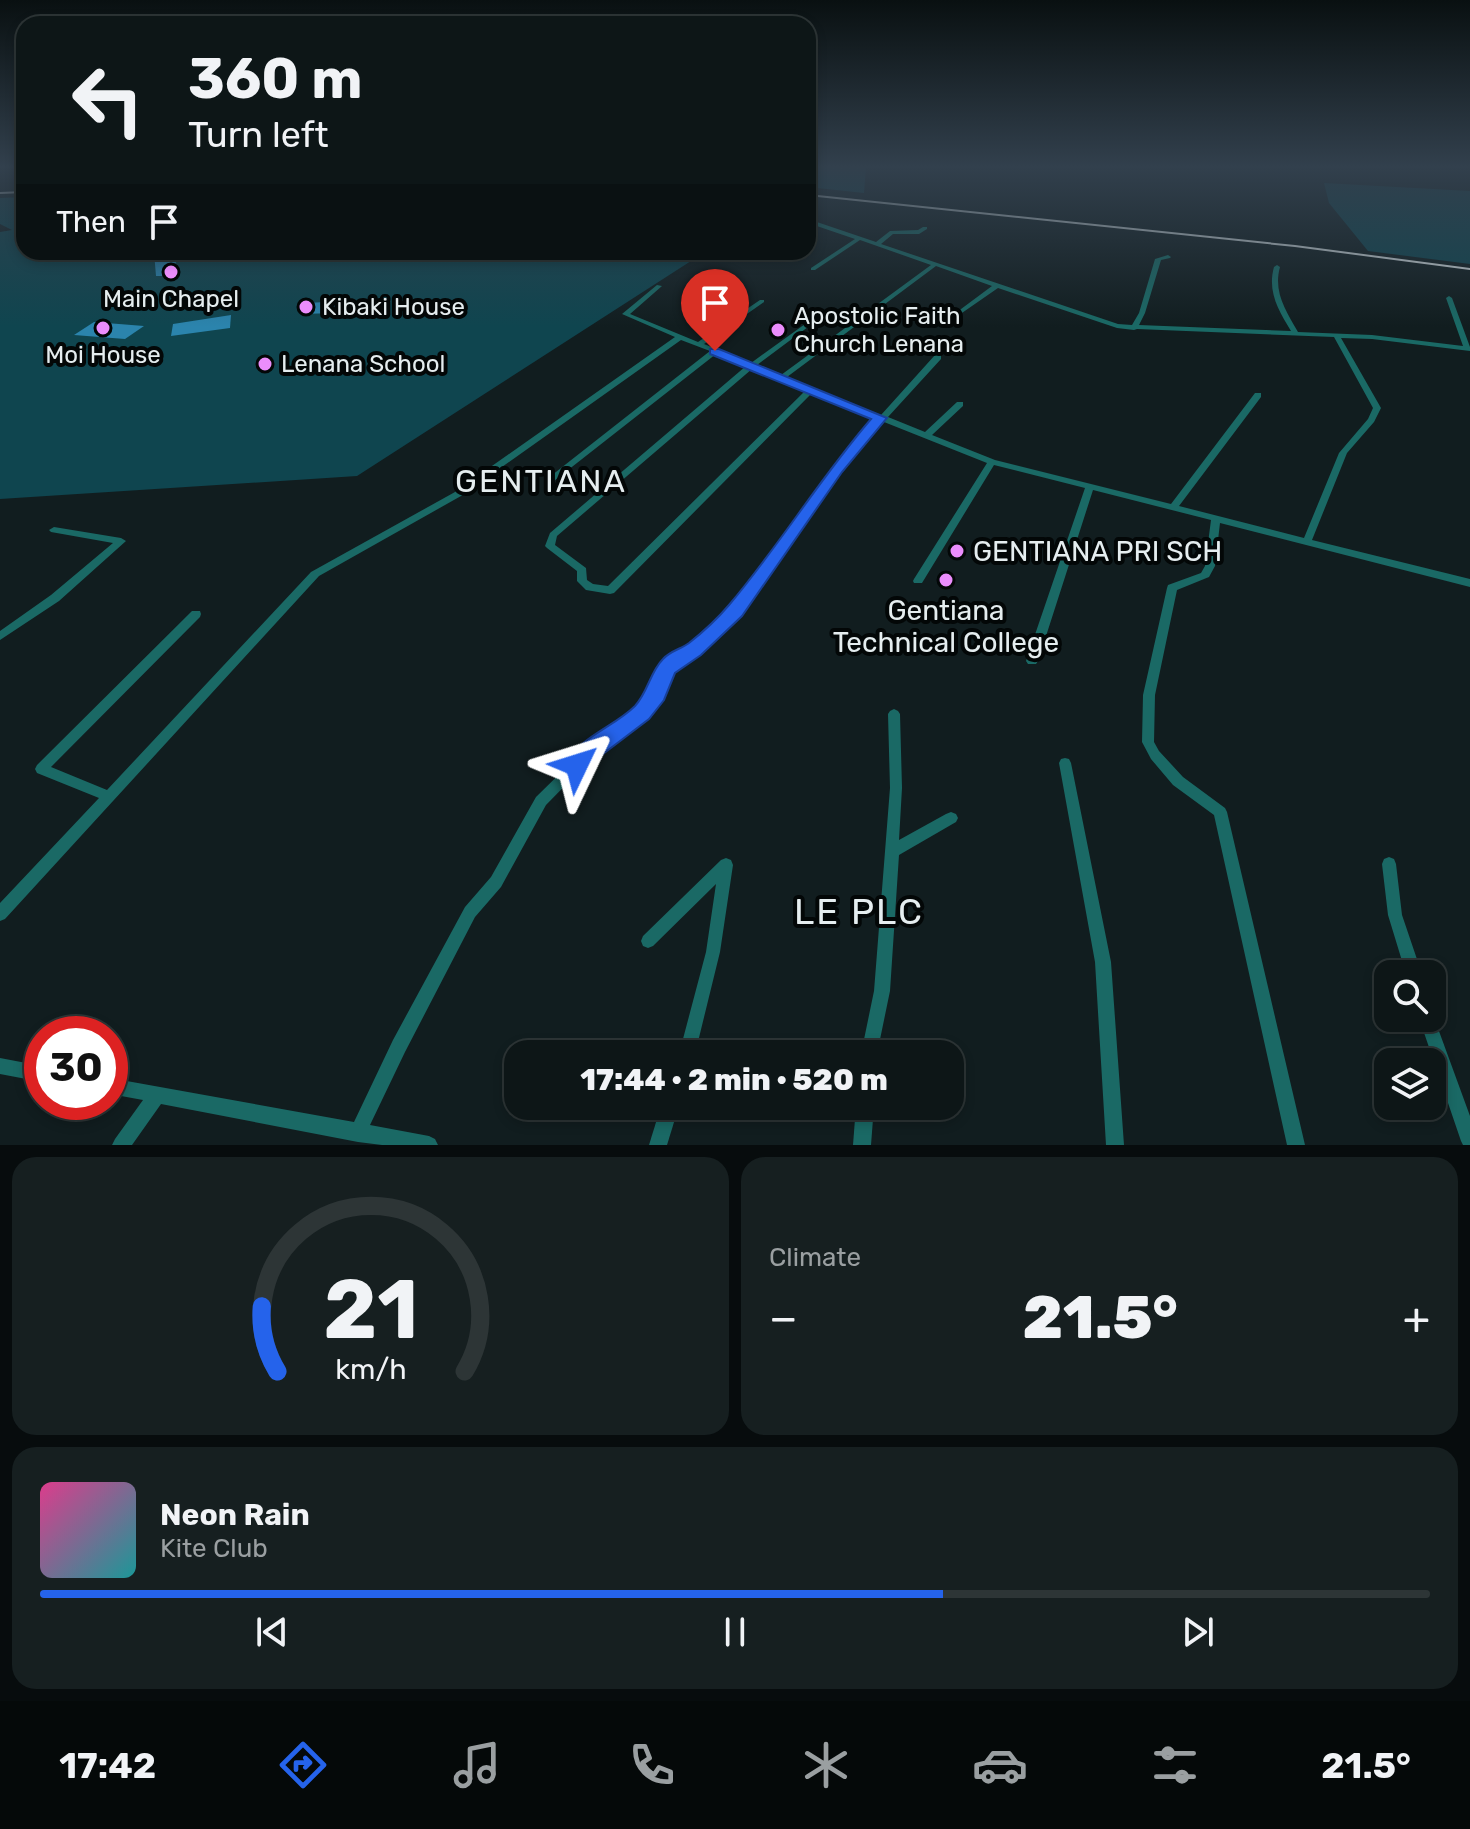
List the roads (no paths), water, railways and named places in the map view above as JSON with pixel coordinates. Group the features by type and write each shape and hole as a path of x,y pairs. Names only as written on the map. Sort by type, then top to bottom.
{"street":[{"path":"816,224 1096,320 1134,328 1337,336 1469,349 1449,298"},
{"path":"876,245 892,232 919,232 925,228"},
{"path":"813,269 858,239"},
{"path":"1134,328 1142,313 1158,259 1168,257"},
{"path":"781,378 934,265"},
{"path":"1277,267 1273,283 1284,314 1297,335"},
{"path":"659,286 625,314 992,462 1470,583"},
{"path":"959,313 996,286"},
{"path":"698,345 762,301"},
{"path":"810,390 610,590 590,587 582,581 582,570 550,546 553,535 751,366 814,320"},
{"path":"1307,541 1343,453 1375,415 1377,408 1337,336"},
{"path":"0,914 315,574 450,499 680,337"},
{"path":"551,479 715,351"},
{"path":"358,1133 399,1046 470,912 496,882 541,801 595,747 641,713 657,694 666,669 694,650 735,611 827,481 880,418 938,357"},
{"path":"1174,506 1258,395"},
{"path":"926,436 960,404"},
{"path":"918,581 992,462"},
{"path":"1032,661 1090,487"},
{"path":"1216,518 1210,566 1205,575 1172,588 1149,695 1148,742 1178,781 1220,812 1296,1145"},
{"path":"0,636 55,598 121,541 54,530"},
{"path":"108,796 41,769 196,614"},
{"path":"872,1040 882,991 892,852 896,788 894,714"},
{"path":"1065,763 1103,962 1115,1145"},
{"path":"892,852 951,818"},
{"path":"1389,864 1395,915 1409,960"},
{"path":"648,941 726,865 713,952 691,1040"},
{"path":"1432,1032 1470,1141"},
{"path":"0,1066 24,1071"},
{"path":"128,1089 358,1133 389,1142 429,1145"},
{"path":"121,1145 157,1095"},
{"path":"658,1145 666,1120"},
{"path":"862,1145 864,1120"}],"railway":[{"path":"1051,220 1295,246 1470,269"}],"place":[{"name":"Main Chapel","path":"171,272"},
{"name":"Kibaki House","path":"306,307"},
{"name":"Moi House","path":"103,328"},
{"name":"Apostolic Faith Church Lenana","path":"778,330"},
{"name":"Lenana School","path":"265,364"},
{"name":"GENTIANA PRI SCH","path":"957,551"},
{"name":"Gentiana Technical College","path":"946,580"}],"district":[{"name":"GENTIANA","path":"541,481"},
{"name":"LE PLC","path":"859,911"}]}
